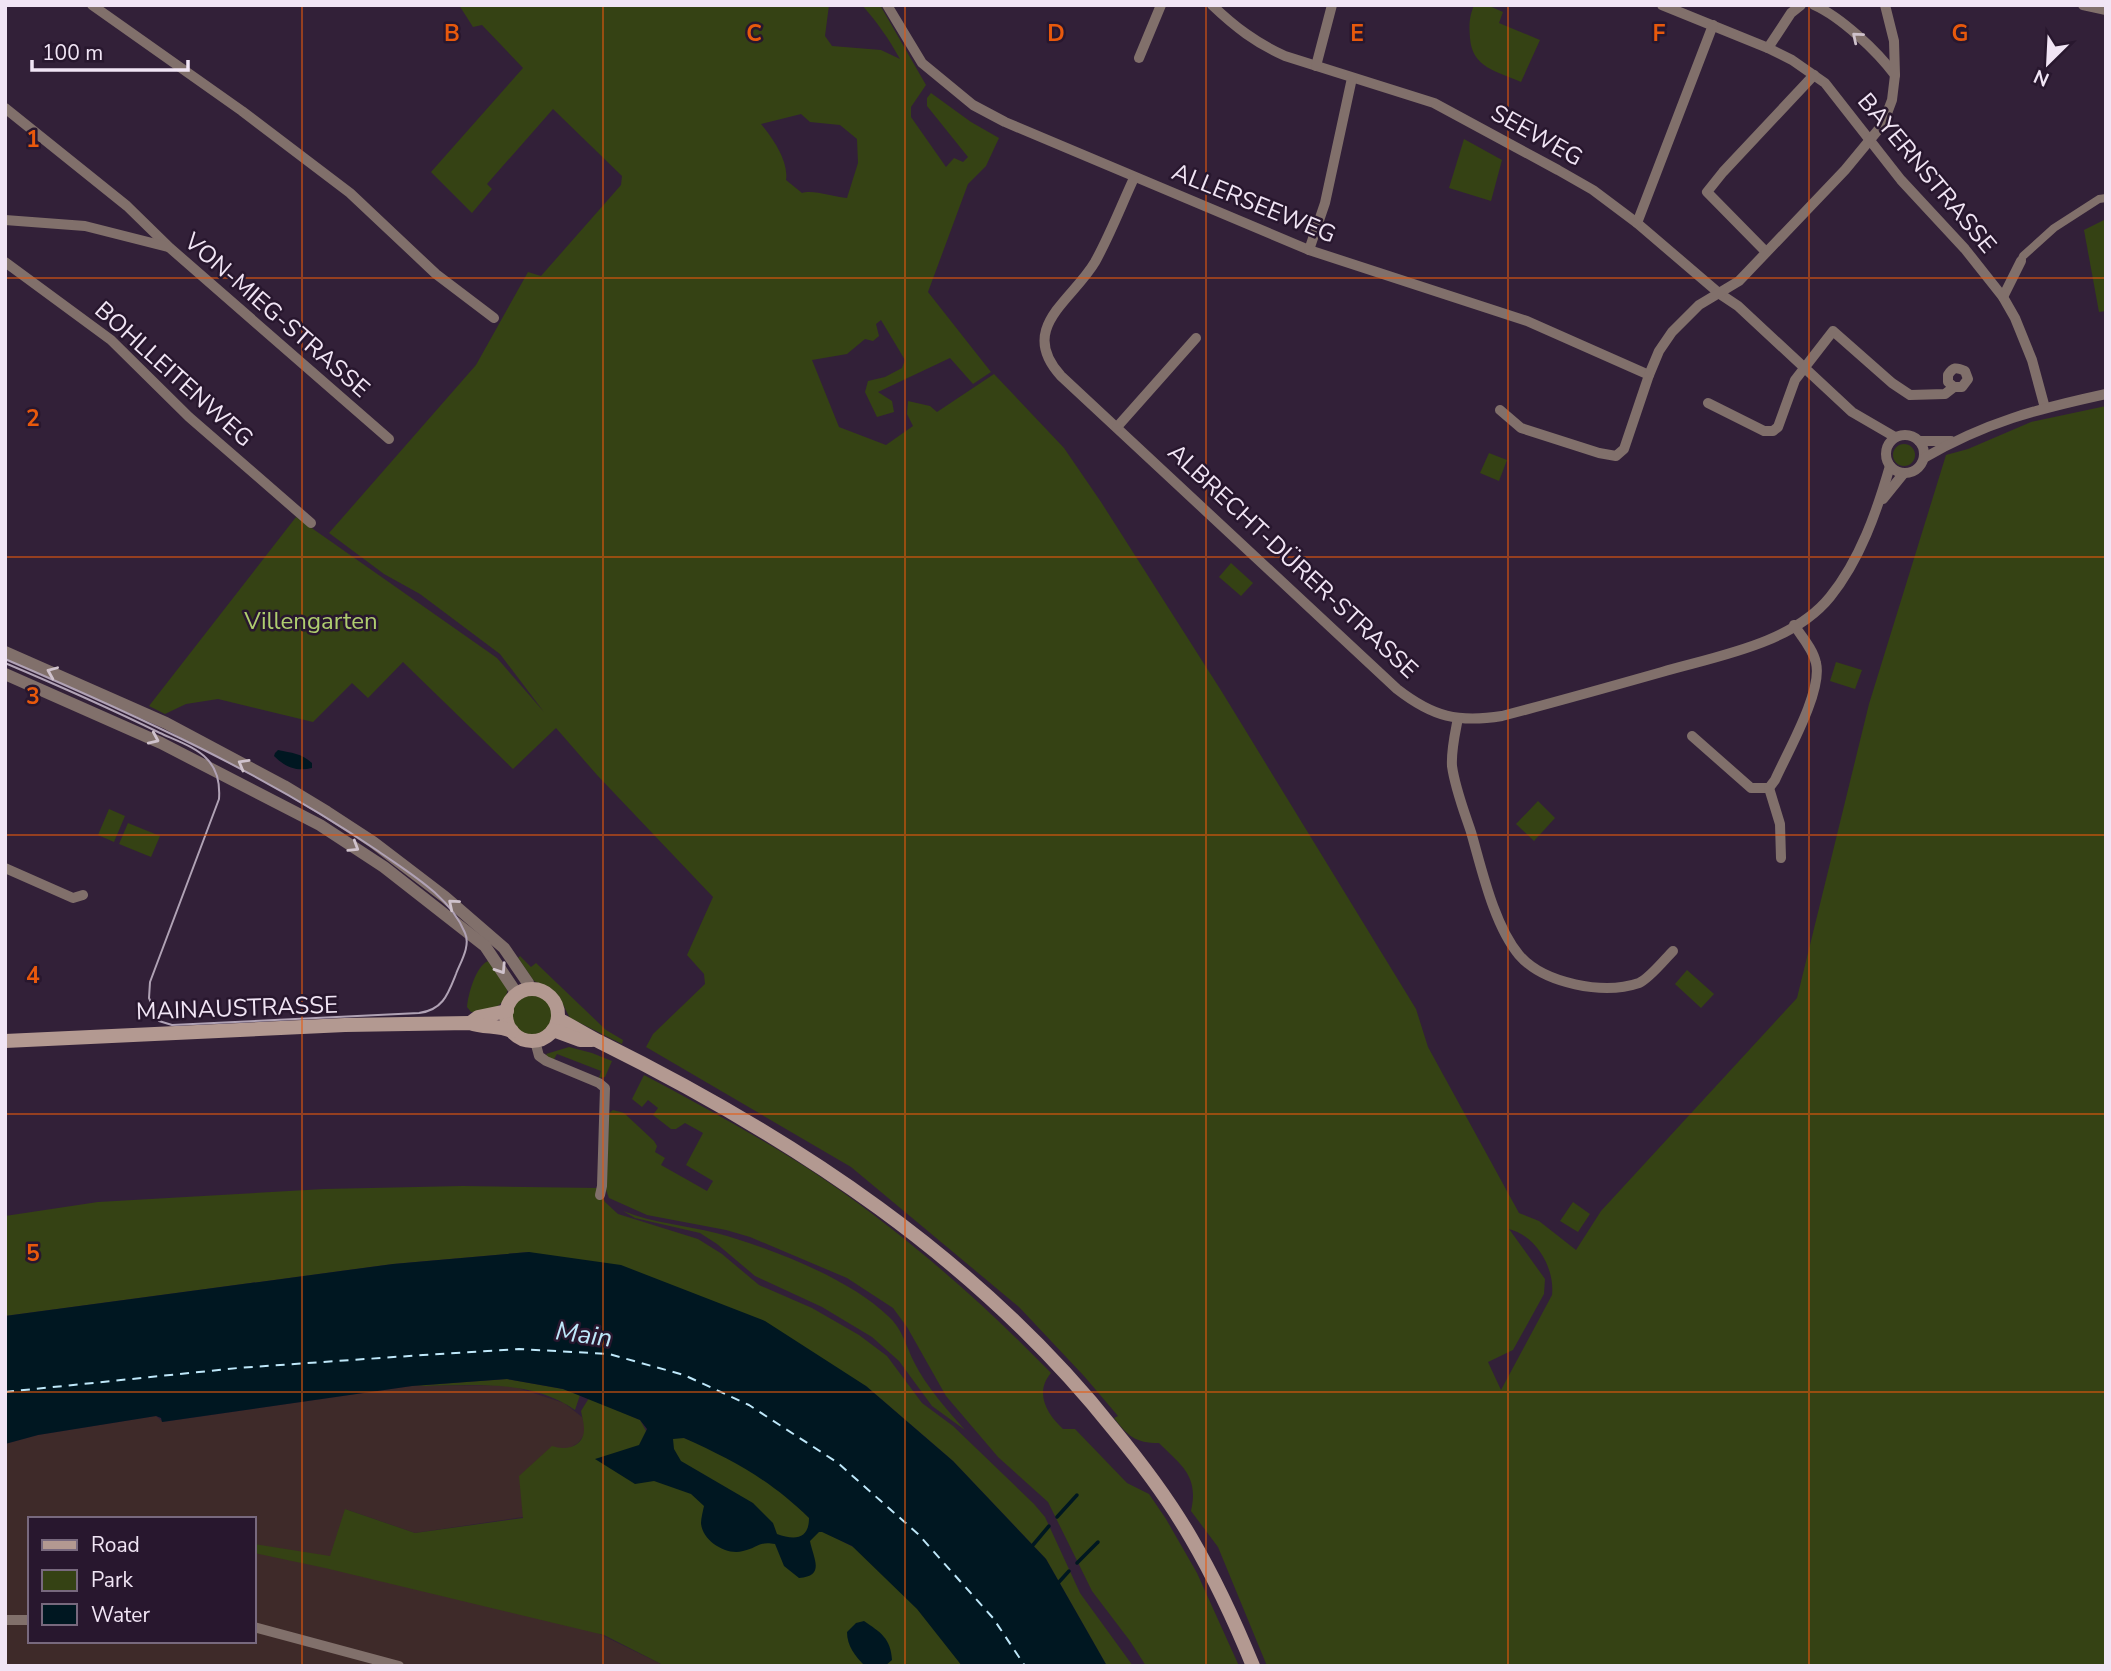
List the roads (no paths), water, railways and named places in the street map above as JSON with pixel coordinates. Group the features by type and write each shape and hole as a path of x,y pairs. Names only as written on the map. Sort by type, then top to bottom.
{"main road":[{"path":"523,992 544,992 555,1003 556,1025 537,1046 523,1039 508,1025 507,1011 511,1000 523,992"},
{"name":"MAINAUSTRASSE","path":"470,1023 478,1017 507,1011"},
{"name":"MAINAUSTRASSE","path":"5,1041 345,1025 470,1023 498,1026 512,1031"},
{"path":"556,1025 580,1040 597,1040 716,1103 831,1173 896,1220 1004,1310 1101,1414 1171,1506 1209,1570 1253,1666"}],"street":[{"path":"92,5 242,111 350,193 436,274 494,318"},
{"name":"ALLERSEEWEG","path":"887,5 922,63 973,105 1005,122 1309,250 1516,317 1649,375"},
{"path":"1139,58 1161,5"},
{"name":"SEEWEG","path":"1212,5 1263,46 1352,78 1416,96 1448,110 1593,190 1738,306 1866,422 1887,447"},
{"path":"1317,66 1332,5"},
{"name":"BAYERNSTRASSE","path":"1662,5 1768,48 1825,83 1901,180 1965,249 2003,297 2015,318 2032,360 2045,408"},
{"path":"1768,48 1791,13 1801,5"},
{"path":"1814,5 1823,9 1883,59 1895,75"},
{"path":"1500,410 1521,428 1607,455 1616,456 1624,449 1649,375 1659,351 1672,331 1699,305 1739,281 1871,141 1883,124 1892,100 1895,75 1894,41 1885,5"},
{"path":"2083,5 2106,10"},
{"path":"1637,223 1713,25"},
{"path":"1766,252 1707,192 1814,75"},
{"path":"1309,250 1325,203 1352,78"},
{"path":"5,108 127,206 170,248"},
{"name":"ALBRECHT-DÜRER-STRASSE","path":"1134,178 1094,264 1050,318 1045,337 1046,353 1052,366 1397,689 1419,705 1458,718 1476,720 1502,716 1754,646 1814,612 1836,589 1852,563 1879,503 1890,466"},
{"path":"2003,297 2023,256 2054,228 2106,198"},
{"name":"VON-MIEG-STRASSE","path":"5,219 85,226 170,248 389,439"},
{"name":"BOHLLEITENWEG","path":"5,262 111,340 189,417 311,523"},
{"path":"1708,403 1764,430 1773,431 1778,427 1795,380 1833,331 1892,383 1910,395 1945,394 1954,387"},
{"path":"1117,427 1196,338"},
{"path":"1924,458 1953,441 2011,416 2106,394"},
{"name":"SEEWEG","path":"1866,422 1895,437"},
{"path":"1908,435 1919,441 1923,446 1924,458 1919,468 1904,473 1895,471 1885,454 1895,437 1908,435"},
{"path":"1919,441 1953,441"},
{"name":"ALBRECHT-DÜRER-STRASSE","path":"1879,503 1904,473"},
{"path":"1769,788 1815,691 1816,664 1812,651 1794,625"},
{"path":"6,652 166,723 284,786 327,812 387,861"},
{"path":"5,674 161,743 387,861 445,897 504,948 528,983 523,992"},
{"path":"91,711 100,693"},
{"path":"1458,718 1452,765 1459,796 1502,928 1520,956 1541,971 1570,983 1609,988 1641,983 1674,951"},
{"path":"1692,736 1751,788 1769,788"},
{"path":"277,802 284,786"},
{"path":"1769,788 1780,824 1781,858"},
{"path":"320,825 327,812"},
{"path":"5,868 73,898 83,895"},
{"path":"537,1046 546,1061 605,1088 600,1195"},
{"path":"5,1620 28,1620"},
{"path":"256,1628 399,1666"}],"water":[{"path":"278,750 304,757 312,763 312,768 296,769 287,766 274,756"},
{"name":"Main","path":"529,1252 621,1265 765,1321 866,1386 953,1461 1046,1559 1107,1666 962,1666 917,1609 852,1546 822,1532 810,1541 816,1565 813,1574 807,1577 799,1578 784,1566 775,1544 761,1544 737,1552 716,1546 702,1530 704,1506 691,1494 654,1481 635,1484 595,1459 639,1445 647,1429 640,1420 563,1389 507,1379 412,1386 162,1422 161,1418 156,1416 38,1435 5,1444 5,1316 393,1264","holes":["684,1438 735,1463 780,1493 809,1518 806,1531 795,1537 777,1534 773,1523 753,1503 681,1461 674,1449 673,1439"]},
{"path":"864,1621 880,1632 887,1641 892,1660 885,1666 865,1666 850,1646 847,1632 856,1623"}],"waterway":[{"path":"1057,1517 1077,1495"},
{"path":"1033,1545 1049,1526"},
{"path":"1077,1563 1098,1542"},
{"path":"1059,1582 1069,1571"}],"tram line":[{"path":"5,659 149,723 243,770 334,822 428,886 458,920 467,943 444,1000 434,1008 419,1013 172,1025 159,1021 149,998 150,982 219,799 216,773 211,763 191,747 5,663"}],"park label":[{"name":"Villengarten","path":"311,621"}]}
